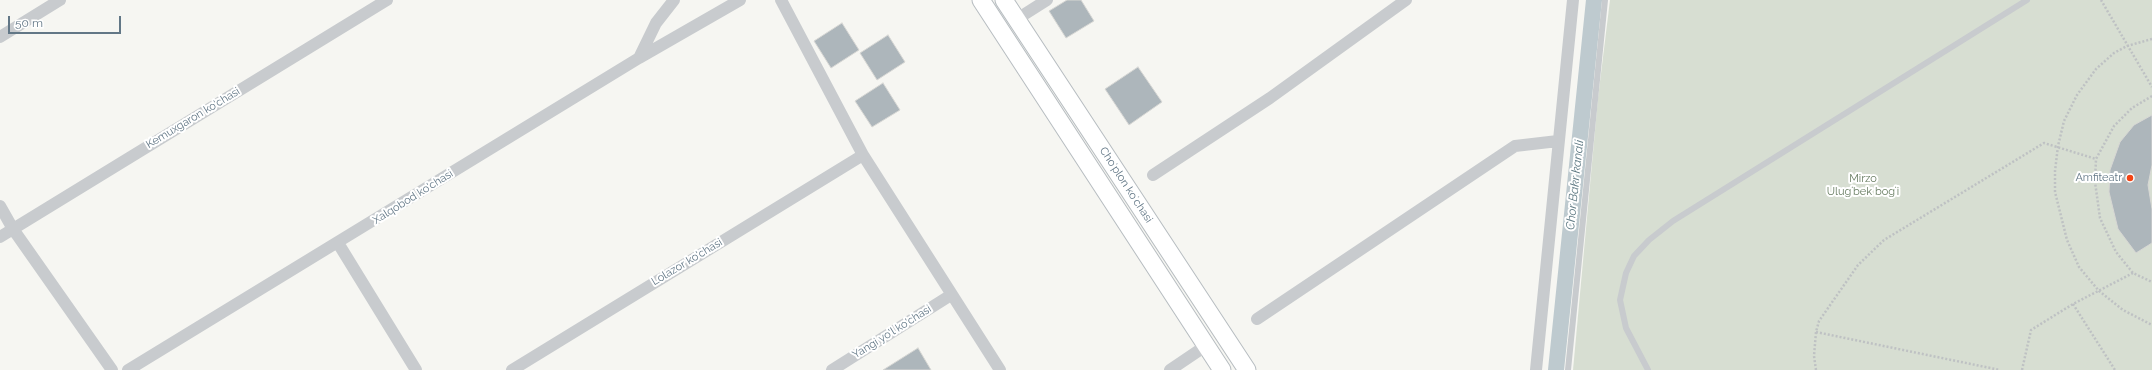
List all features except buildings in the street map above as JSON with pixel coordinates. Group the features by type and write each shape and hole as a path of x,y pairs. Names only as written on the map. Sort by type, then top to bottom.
{"main road":[{"name":"Choʻplon koʻchasi","path":"981,0 1222,370"},
{"name":"Choʻplon koʻchasi","path":"1004,0 1247,370"}],"street":[{"path":"0,37 60,0"},
{"name":"Kemuxgaron ko'chasi","path":"0,237 387,0"},
{"path":"639,58 656,23 674,0"},
{"name":"Xalqobod ko'chasi","path":"128,370 639,58 740,0"},
{"path":"782,0 862,155 1000,370"},
{"path":"1017,20 1047,0"},
{"path":"1153,175 1270,98 1406,0"},
{"path":"1536,370 1573,0"},
{"path":"1257,319 1515,146 1558,141"},
{"name":"Lolazor ko'chasi","path":"512,370 862,155"},
{"path":"0,206 13,229 112,370"},
{"path":"338,243 416,370"},
{"name":"Yangi yo'l ko'chasi","path":"832,370 951,295"},
{"path":"1170,370 1207,345"}],"lane":[{"path":"1568,370 1605,0"},
{"path":"1648,370 1626,328 1620,300 1626,273 1634,256 1649,240 1673,221 2027,0"}],"path":[{"path":"2101,0 2152,87"},
{"path":"2152,39 2127,46 2114,53 2096,69 2077,95 2064,121 2058,146 2055,192 2067,240 2079,267 2099,291 2123,310 2152,325"},
{"path":"2152,96 2132,108 2114,126 2096,159 2095,182 2100,218 2116,252 2133,273 2152,282"},
{"path":"1816,370 1814,356 1816,332 1825,311 1869,252 1884,240 2044,143 2058,146 2096,159"},
{"path":"2022,370 2031,330 2073,304 2133,273"},
{"path":"2073,304 2115,370"},
{"path":"1816,332 2000,370"}],"green space":[{"name":"Mirzo Ulugʻbek bogʻi","path":"1610,0 2152,0 2152,370 1573,370 1598,98"}],"waterway":[{"name":"Chor Bakr kanali","path":"1556,370 1594,0"}],"place":[{"name":"Amfiteatr","path":"2130,178"}]}
